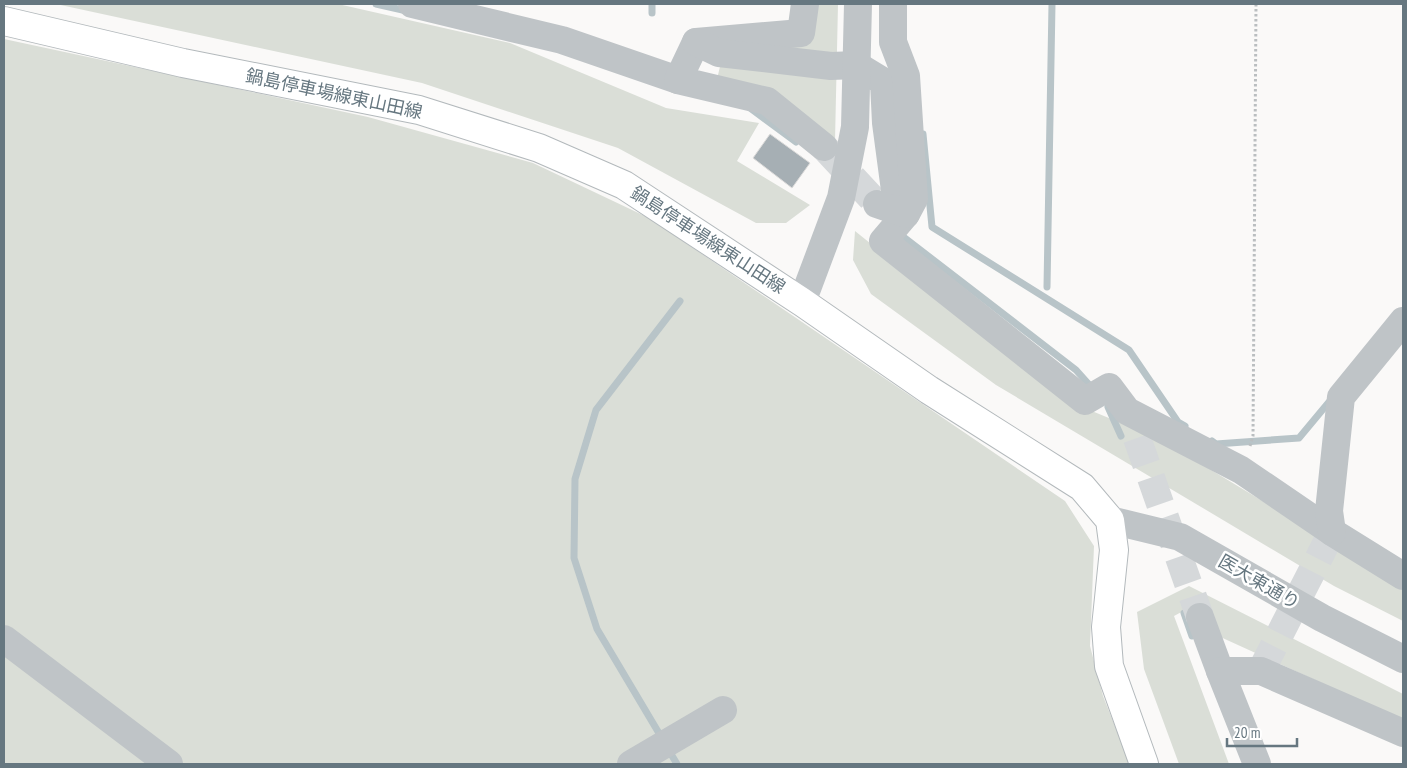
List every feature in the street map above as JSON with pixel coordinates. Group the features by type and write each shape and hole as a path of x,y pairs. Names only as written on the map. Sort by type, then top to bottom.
{"main road":[{"name":"鍋島停車場線東山田線","path":"4,21 183,63 419,110 539,148 624,185 802,302 929,390 1082,487 1110,520"},
{"path":"1110,520 1114,550 1106,627 1109,666 1144,764"}],"street":[{"path":"412,4 562,40 678,80 767,101 824,147"},
{"path":"696,42 802,32 805,4"},
{"path":"802,302 841,198 855,127 858,4"},
{"path":"893,4 893,42 906,76 914,199 903,217 883,241 1085,400 1109,387 1127,411 1137,438"},
{"path":"678,80 696,42"},
{"path":"696,42 719,53 831,66 856,65 884,82 886,123 896,198 903,217"},
{"path":"877,204 903,217"},
{"path":"1332,532 1329,511 1341,397 1403,321"},
{"path":"1127,411 1241,470 1332,532 1403,576"},
{"name":"医大東通り","path":"1110,520 1180,537 1322,618 1403,659"},
{"path":"1200,617 1257,764"},
{"path":"4,639 169,764"},
{"path":"1220,671 1261,671 1403,733"},
{"path":"633,762 723,710"}],"path":[{"path":"1248,451 1253,436 1256,4"}],"shaded area":[{"path":"56,4 338,4 510,43 666,108 759,123 737,161 810,205 786,223 756,223 618,148 422,83"},
{"path":"816,4 838,4 835,141 717,79 724,50 811,36"},
{"path":"4,39 368,117 533,163 649,218 1065,501 1094,546 1090,646 1103,696 1130,764 4,764"},
{"path":"855,231 1065,400 1160,439 1403,586 1403,621 1334,586 996,385 871,294 853,260"},
{"path":"1189,586 1403,694 1403,720 1216,635 1200,602 1174,616 1229,764 1179,764 1144,669 1137,612"}],"building":[{"path":"770,134 810,163 792,188 753,158"}],"waterway":[{"path":"376,4 407,11"},
{"path":"652,4 652,13"},
{"path":"1047,287 1052,4"},
{"path":"750,108 796,142"},
{"path":"923,134 932,227 1129,350 1178,422 1185,426"},
{"path":"897,232 1076,370 1093,389"},
{"path":"663,740 597,629 574,558 575,479 596,410 680,301"},
{"path":"1212,441 1216,444 1299,438 1329,402"},
{"path":"1108,407 1121,436"},
{"path":"1184,613 1192,636"},
{"path":"668,749 677,764"}],"tunnel":[{"path":"824,147 877,204"},
{"path":"1137,438 1200,617"},
{"path":"1261,671 1332,532"}]}
